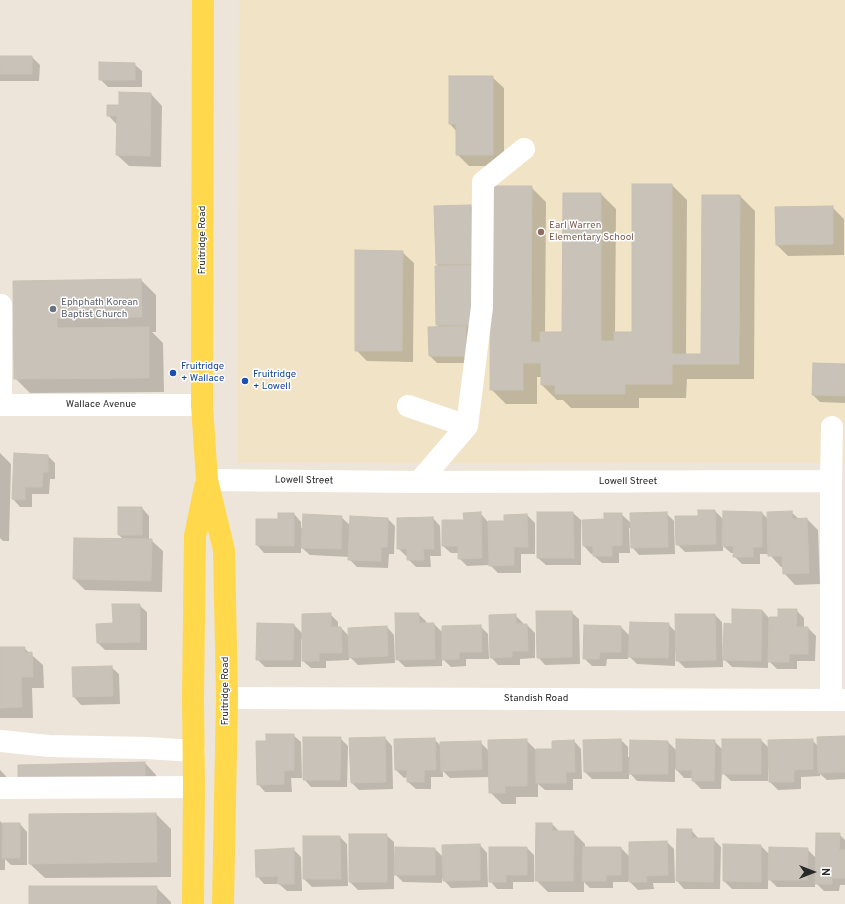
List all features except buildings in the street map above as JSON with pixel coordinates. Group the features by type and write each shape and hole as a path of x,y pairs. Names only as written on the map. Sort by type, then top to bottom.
{"main road":[{"name":"Fruitridge Road","path":"203,0 202,404 207,480 224,550 227,698 223,904"},
{"name":"Fruitridge Road","path":"194,904 195,536 207,480"}],"street":[{"path":"419,482 467,426 482,307 483,182 524,149"},
{"path":"0,305 1,304 0,405"},
{"name":"Wallace Avenue","path":"0,405 202,404"},
{"path":"408,406 467,426"},
{"path":"832,427 831,482 838,700"},
{"name":"Lowell Street","path":"207,480 419,482 831,482"},
{"name":"Standish Road","path":"227,698 838,700"},
{"path":"0,741 49,746 147,748 194,751"},
{"path":"0,788 143,786 194,787"}],"shaded area":[{"name":"Earl Warren Elementary School","path":"239,0 845,0 845,463 237,463"}],"place":[{"name":"Earl Warren Elementary School","path":"541,232"},
{"name":"Ephphath Korean Baptist Church","path":"53,309"},
{"name":"Fruitridge + Wallace","path":"173,373"},
{"name":"Fruitridge + Lowell","path":"245,381"}]}
